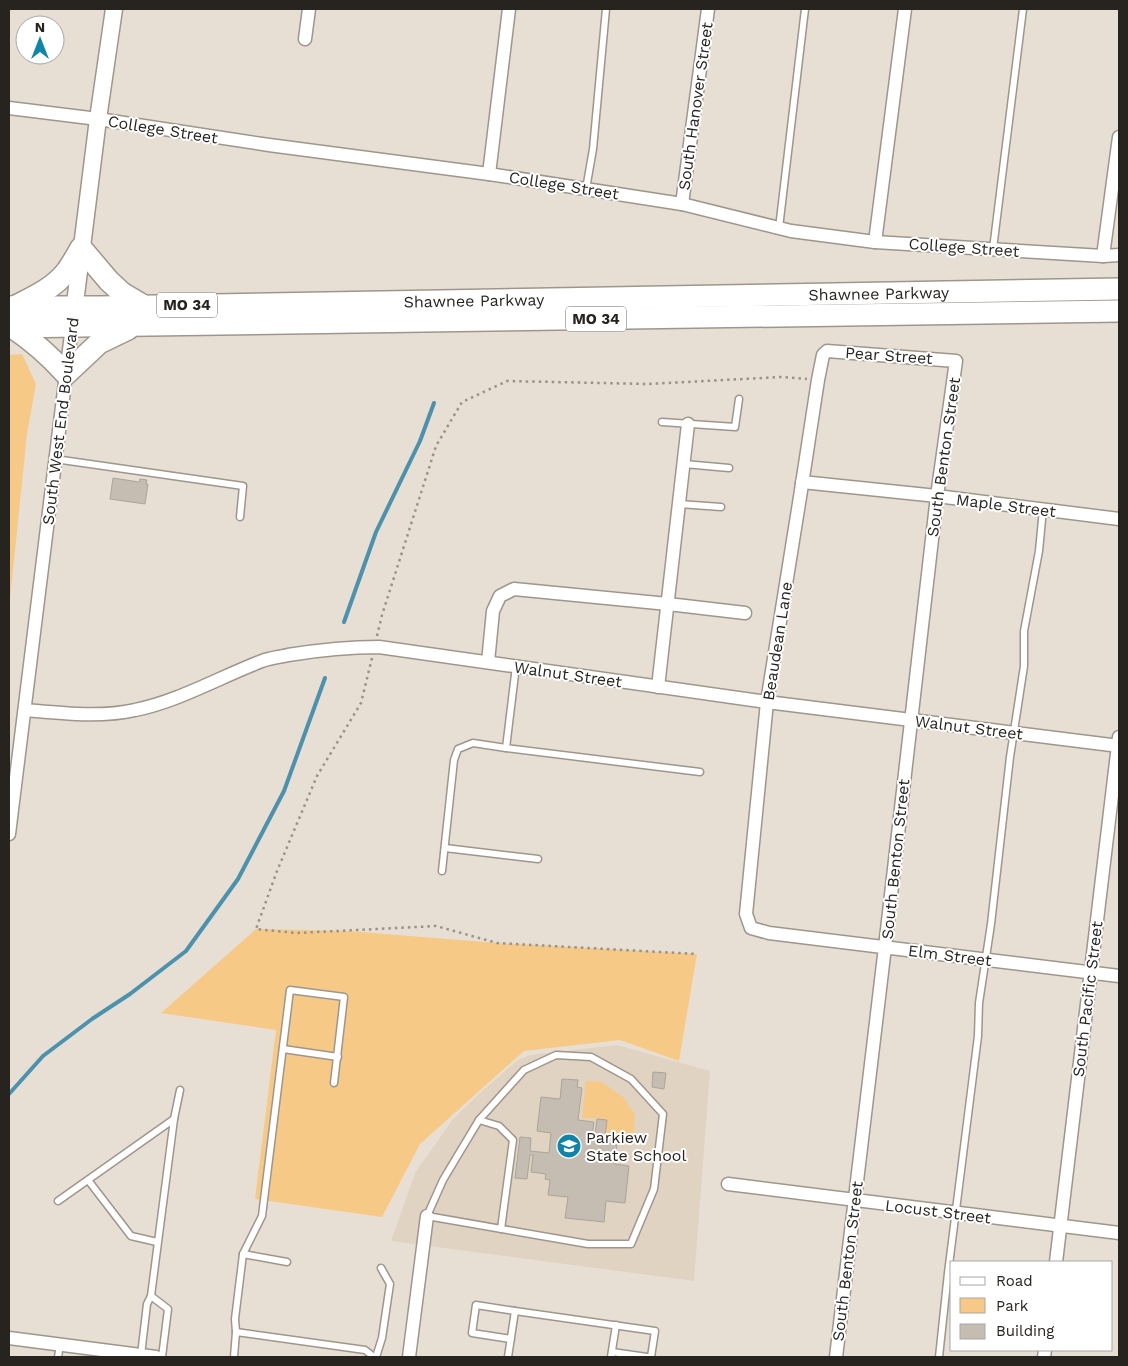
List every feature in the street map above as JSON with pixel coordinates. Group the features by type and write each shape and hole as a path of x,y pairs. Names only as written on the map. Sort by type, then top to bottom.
{"highway":[{"path":"135,326 99,343 66,374 10,317 54,284 66,272 81,248 109,281 122,293 144,306"},
{"name":"Shawnee Parkway","path":"73,317 144,306 1119,289"},
{"name":"Shawnee Parkway","path":"10,317 73,317 135,326 1119,311"}],"street":[{"name":"South West End Boulevard","path":"9,834 81,248 114,9"},
{"path":"305,39 309,9"},
{"path":"489,174 509,9"},
{"name":"South Hanover Street","path":"682,204 708,9"},
{"path":"875,242 905,9"},
{"name":"College Street","path":"9,108 489,174 682,204 791,231 875,242 1119,256"},
{"path":"1103,256 1119,138"},
{"name":"Pear Street","path":"823,355 827,351 956,361"},
{"name":"Beaudean Lane","path":"751,928 746,914 767,702 823,355"},
{"name":"South Benton Street","path":"836,1357 937,496 956,361"},
{"path":"658,687 688,424"},
{"name":"Maple Street","path":"802,482 937,496 1119,519"},
{"path":"488,662 493,611 500,596 514,589 745,613"},
{"name":"Walnut Street","path":"25,710 67,714 101,714 134,710 188,692 264,660 313,651 375,648 488,662 767,702 1014,733 1119,743"},
{"name":"South Pacific Street","path":"1056,1261 1119,743"},
{"name":"Elm Street","path":"751,928 769,933 1119,976"},
{"name":"Locust Street","path":"728,1184 1119,1233"},
{"path":"409,1357 427,1216"},
{"path":"9,1338 59,1351 156,1357"}],"lane":[{"path":"586,189 593,149 606,9"},
{"path":"779,228 805,9"},
{"path":"992,249 1023,9"},
{"path":"662,422 735,427 739,399"},
{"path":"55,459 243,486 240,516"},
{"path":"684,464 729,468"},
{"path":"679,504 721,507"},
{"path":"939,1357 978,1036 979,1003 986,960 1010,757 1024,666 1024,631 1039,551 1042,509"},
{"path":"506,748 516,666"},
{"path":"442,871 454,760 458,749 473,743 700,772"},
{"path":"445,848 538,859"},
{"path":"234,1357 235,1319 243,1254 262,1216 290,990 344,997 334,1083"},
{"path":"283,1049 338,1057"},
{"path":"556,1055 591,1057 631,1079 663,1114 654,1189 631,1244 588,1244 427,1216 443,1180 478,1120 524,1070 556,1055"},
{"path":"141,1355 147,1304 151,1296 174,1118 180,1090"},
{"path":"58,1201 174,1118"},
{"path":"478,1120 499,1126 513,1140 501,1229"},
{"path":"88,1180 131,1236 157,1242"},
{"path":"243,1254 287,1262"},
{"path":"236,1332 365,1350 375,1357 382,1338 390,1284 381,1268"},
{"path":"151,1296 168,1309 162,1357"},
{"path":"511,1339 472,1333 476,1305 655,1331 651,1357"},
{"path":"508,1357 515,1311"},
{"path":"616,1325 611,1355 647,1357"}],"path":[{"path":"697,954 497,943 436,926 298,933 256,929 277,871 317,776 362,703 382,615 436,446 462,402 507,381 648,384 781,377 818,380"}],"shaded area":[{"name":"Parkiew State School","path":"617,1045 710,1071 694,1281 391,1241 415,1173 453,1119 483,1090 518,1060 530,1055"}],"green space":[{"path":"22,354 36,384 27,434 9,609 9,355"},
{"path":"256,929 349,931 497,943 697,954 679,1061 620,1040 524,1051 420,1144 382,1217 255,1199 276,1030 161,1013"},
{"path":"586,1081 602,1082 624,1098 635,1115 633,1139 605,1135 607,1119 582,1118"}],"building":[{"path":"113,478 139,482 140,479 147,480 145,504 110,499"},
{"path":"653,1072 666,1073 664,1089 652,1087"},
{"name":"Parkiew State School","path":"562,1079 578,1080 577,1087 582,1088 578,1120 594,1122 592,1137 604,1138 604,1143 617,1144 615,1164 629,1166 625,1203 606,1201 604,1222 565,1218 568,1197 548,1195 550,1180 545,1179 546,1174 531,1172 533,1155 530,1155 527,1179 515,1178 520,1137 531,1138 530,1151 549,1153 551,1133 537,1131 541,1097 560,1099"},
{"path":"597,1119 607,1120 605,1136 595,1135"}],"waterway":[{"path":"344,622 376,532 420,441 434,403"},
{"path":"9,1094 43,1056 92,1019 130,994 186,951 238,879 284,791 325,678"}],"place":[{"name":"Parkiew State School","path":"569,1146"}]}
